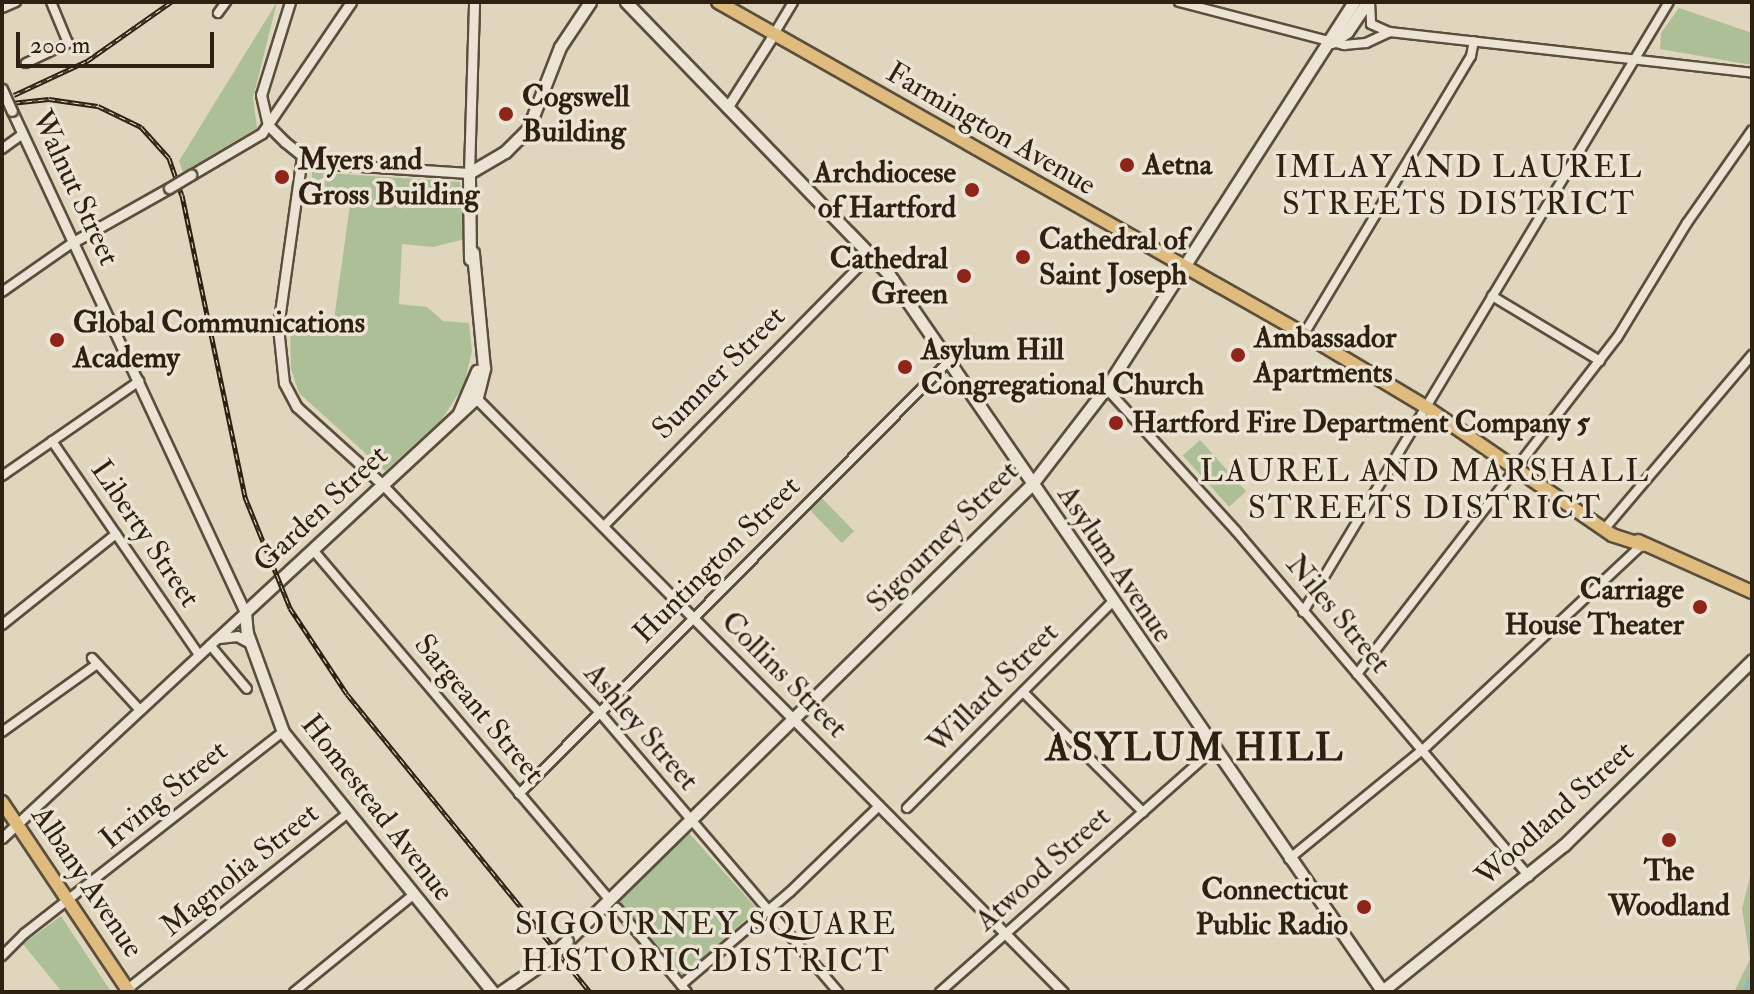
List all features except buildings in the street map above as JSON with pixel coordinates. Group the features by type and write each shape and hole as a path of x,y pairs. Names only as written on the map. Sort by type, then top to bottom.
{"main road":[{"path":"474,395 481,356 469,173 505,152 528,129 560,47 590,2"},
{"name":"Asylum Avenue","path":"626,2 870,255 949,361 1213,750 1382,992"},
{"name":"Farmington Avenue","path":"718,2 1304,334 1426,407 1631,545 1642,545 1736,582 1752,592"},
{"name":"Sigourney Street","path":"501,992 546,961 613,904 690,820 1032,484 1106,388 1182,265 1332,42 1347,32 1365,3"},
{"name":"Garden Street","path":"245,612 459,415 474,395"},
{"name":"Farmington Avenue","path":"1736,582 1752,584"},
{"name":"Homestead Avenue","path":"245,612 283,732 493,992"},
{"name":"Woodland Street","path":"1382,992 1529,876 1752,660"},
{"name":"Albany Avenue","path":"2,802 127,991"}],"street":[{"path":"2,8 16,2"},
{"path":"26,63 68,43 51,2"},
{"path":"218,13 226,2"},
{"path":"290,2 261,95 268,125 302,156 330,164 469,173 474,2"},
{"path":"2,292 75,241 251,141 268,125 351,2"},
{"path":"727,108 793,2"},
{"path":"1179,2 1332,42 1360,45 1391,32"},
{"path":"1365,3 1371,24 1391,32 1752,73"},
{"path":"1303,612 1668,5"},
{"path":"1304,334 1471,56 1474,41"},
{"name":"Walnut Street","path":"2,89 245,612"},
{"path":"1357,674 1600,361 1752,130"},
{"path":"2,149 23,134"},
{"path":"302,156 278,327 284,383 297,407 383,485"},
{"name":"Sumner Street","path":"603,527 870,255"},
{"path":"1492,296 1600,361"},
{"path":"1606,527 1752,355"},
{"name":"Huntington Street","path":"519,794 949,361"},
{"path":"2,476 139,381"},
{"name":"Niles Street","path":"1106,388 1529,876"},
{"name":"Collins Street","path":"474,395 1063,992"},
{"name":"Liberty Street","path":"52,441 199,655"},
{"name":"Ashley Street","path":"383,485 600,713 838,992"},
{"path":"2,625 116,534"},
{"path":"1289,859 1422,750 1642,545"},
{"name":"Sargeant Street","path":"313,550 684,989"},
{"name":"Willard Street","path":"907,808 1112,602"},
{"name":"Garden Street","path":"2,838 245,612"},
{"path":"247,689 213,642 237,636 256,650"},
{"path":"2,732 94,661 140,710"},
{"path":"1023,692 1143,812"},
{"name":"Irving Street","path":"2,956 24,934 70,902 283,732"},
{"name":"Atwood Street","path":"940,992 1213,750"},
{"path":"684,989 879,806"},
{"name":"Magnolia Street","path":"127,991 348,813"},
{"path":"294,992 414,894"}],"green space":[{"path":"277,2 253,98 257,128 183,172 179,161"},
{"path":"1679,8 1752,33 1752,65 1660,49 1661,33"},
{"path":"312,172 460,182 465,239 433,247 402,244 399,304 427,307 443,321 469,323 472,351 464,385 442,419 385,471 299,393 291,369 290,327 297,334 334,320 352,190 312,185"},
{"path":"1200,440 1246,491 1229,507 1183,455"},
{"path":"820,496 854,531 842,543 808,508"},
{"path":"687,831 757,909 683,976 613,898"},
{"path":"1752,869 1752,992 1734,992 1750,959 1742,909"},
{"path":"61,916 110,990 62,992 23,944"}],"waterway":[{"path":"1748,992 1752,983"}],"railway":[{"path":"14,95 87,61 171,2"},
{"path":"2,104 49,99 98,106 141,127 169,158 182,195 245,497 290,608 347,694 590,992"}],"place":[{"name":"Cogswell Building","path":"506,114"},
{"name":"Aetna","path":"1127,165"},
{"name":"Myers and Gross Building","path":"282,177"},
{"name":"Archdiocese of Hartford","path":"972,190"},
{"name":"Cathedral of Saint Joseph","path":"1023,257"},
{"name":"Cathedral Green","path":"964,276"},
{"name":"Global Communications Academy","path":"57,340"},
{"name":"Ambassador Apartments","path":"1238,355"},
{"name":"Asylum Hill Congregational Church","path":"905,367"},
{"name":"Hartford Fire Department Company 5","path":"1116,423"},
{"name":"Carriage House Theater","path":"1700,607"},
{"name":"The Woodland","path":"1669,840"},
{"name":"Connecticut Public Radio","path":"1364,907"}],"district":[{"name":"IMLAY AND LAUREL STREETS DISTRICT","path":"1459,186"},
{"name":"LAUREL AND MARSHALL STREETS DISTRICT","path":"1425,490"},
{"name":"ASYLUM HILL","path":"1195,749"},
{"name":"SIGOURNEY SQUARE HISTORIC DISTRICT","path":"706,944"}]}
